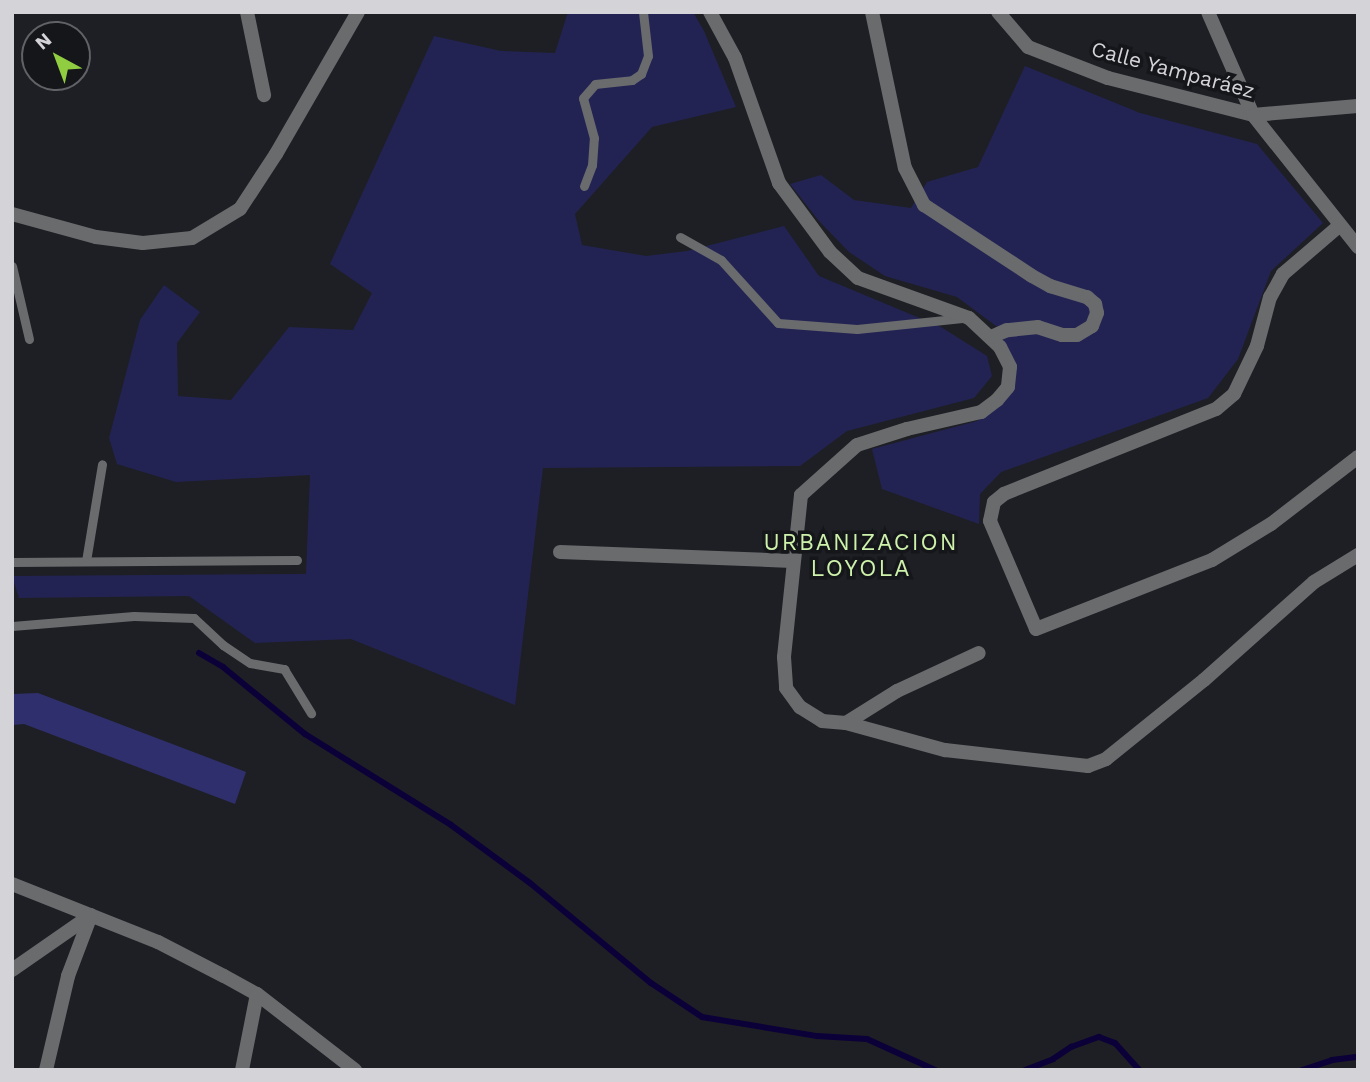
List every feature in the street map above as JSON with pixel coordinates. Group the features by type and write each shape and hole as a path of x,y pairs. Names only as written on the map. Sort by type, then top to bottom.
{"street":[{"path":"247,12 264,95"},
{"path":"12,214 96,237 143,243 192,238 240,209 276,154 358,12"},
{"path":"710,12 735,58 779,183 830,253 858,278 969,318 991,337 1010,367 1007,387 998,400 981,412 907,429 857,445 801,495 784,657 786,688 800,706 822,720 846,723 945,750 1088,766 1106,759 1204,680 1314,582 1358,555"},
{"path":"872,12 905,168 924,205 1032,276 1050,286 1087,297 1095,304 1097,313 1092,326 1077,335 1062,335 1038,327 1007,330 991,337"},
{"name":"Calle Yamparáez","path":"998,12 1028,47 1108,78 1253,115 1358,106"},
{"path":"1208,12 1253,115 1358,247"},
{"path":"1339,226 1283,274 1270,297 1258,346 1234,394 1216,409 1004,494 994,502 990,521 1036,629 1212,560 1271,524 1358,457"},
{"path":"561,552 792,561"},
{"path":"846,723 897,691 979,653"},
{"path":"12,884 158,942 257,994 355,1070"},
{"path":"12,970 91,915"},
{"path":"46,1070 68,976 91,915"},
{"path":"242,1070 257,994"}],"lane":[{"path":"584,186 592,164 594,138 583,98 595,85 632,80 641,74 648,56 643,12"},
{"path":"680,237 721,260 778,323 857,329 969,318"},
{"path":"12,266 29,340"},
{"path":"86,561 102,464"},
{"path":"12,562 298,560"},
{"path":"12,626 134,616 194,618 223,645 250,663 284,669 311,713"}],"shaded area":[{"path":"568,12 693,12 704,31 736,107 652,127 575,214 582,245 646,256 687,251 784,226 819,276 941,327 987,356 992,376 974,398 847,431 800,466 543,468 515,705 351,639 255,643 189,596 19,598 12,576 306,574 310,475 176,482 117,464 109,438 140,320 164,285 200,312 177,343 178,396 231,400 289,327 353,330 372,293 330,264 434,36 501,51 555,53"},
{"path":"1025,66 1140,113 1257,144 1323,223 1271,271 1238,359 1208,398 1001,472 980,494 979,524 882,489 872,449 977,421 994,406 1012,367 1000,329 957,297 885,276 849,252 819,221 790,184 821,175 854,200 911,208 927,182 978,167"}],"building":[{"path":"38,693 246,772 235,804 24,724 12,725 12,694"}],"waterway":[{"path":"199,653 223,667 305,734 451,825 530,883 651,983 702,1017 817,1036 867,1039 935,1070"},
{"path":"1025,1070 1053,1059 1071,1047 1099,1037 1115,1043 1139,1070"},
{"path":"1302,1070 1332,1060 1358,1057"}],"district":[{"name":"URBANIZACION LOYOLA","path":"861,556"}]}
